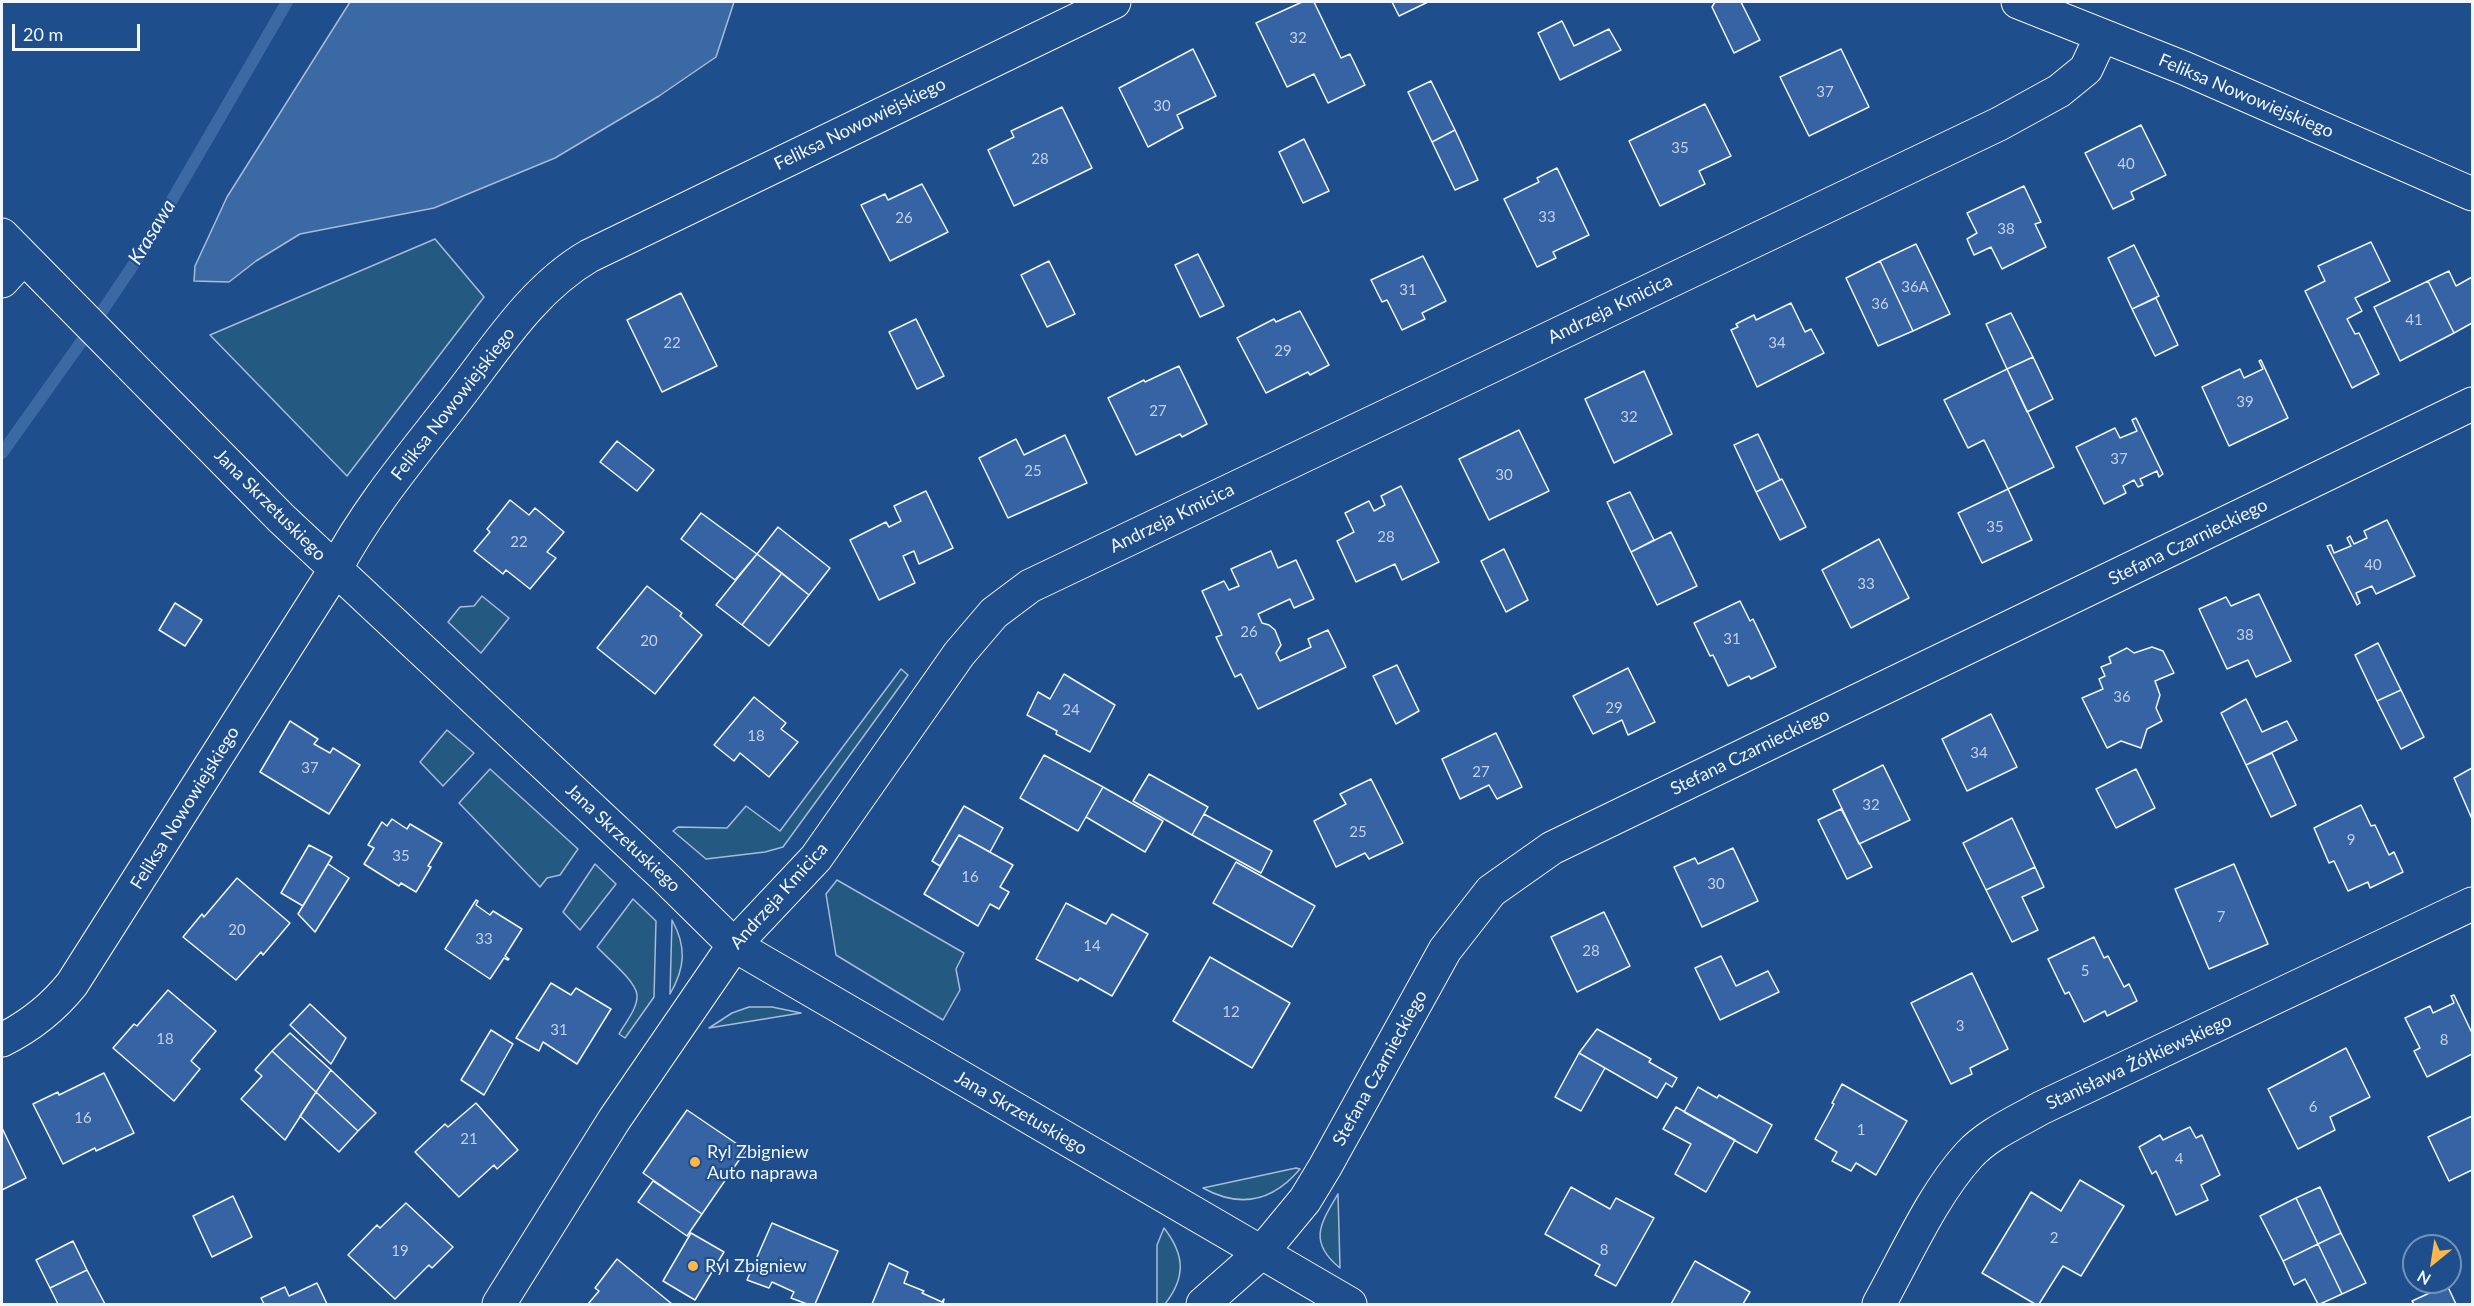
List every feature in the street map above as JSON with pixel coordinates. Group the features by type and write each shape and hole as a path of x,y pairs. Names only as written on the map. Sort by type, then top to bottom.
{"street":[{"name":"Feliksa Nowowiejskiego","path":"2,1040 41,1017 58,1002 79,975 335,570 351,540 382,495 538,296 567,269 600,251 1114,2"},
{"name":"Feliksa Nowowiejskiego","path":"2018,2 2184,69 2472,194"},
{"name":"Andrzeja Kmicica","path":"499,1305 614,1120 734,945 816,858 959,654 994,613 1030,586 1999,124 2059,91 2086,69 2101,37"},
{"name":"Jana Skrzetuskiego","path":"9,258 76,312 335,570 666,878 734,945 1350,1305"},
{"name":"Stefana Czarnieckiego","path":"1203,1305 1262,1252 1305,1200 1445,950 1491,891 1517,872 1552,848 2472,404"},
{"name":"Stanisława Żółkiewskiego","path":"1879,1305 1948,1183 1969,1155 2000,1131 2042,1108 2472,904"}],"shaded area":[{"path":"350,2 734,2 716,57 659,96 555,158 434,208 300,234 256,261 229,282 194,281 195,266 227,197"},
{"path":"435,239 484,297 347,476 210,335"},
{"path":"482,596 509,618 481,653 448,622 460,607 474,606"},
{"path":"901,669 908,675 783,847 765,852 706,859 673,831 678,827 727,828 746,806 780,831"},
{"path":"447,730 474,753 443,786 420,762"},
{"path":"490,769 578,849 560,875 547,878 540,887 459,803"},
{"path":"595,864 616,884 580,930 563,912"},
{"path":"837,880 964,953 956,969 960,990 943,1020 836,955 826,894"},
{"path":"633,899 656,921 654,997 625,1038 619,1034 631,1015 637,995 632,983 597,947"},
{"path":"672,920 680,939 682,957 679,975 670,994"},
{"path":"749,1007 772,1007 801,1013 709,1028 732,1013"},
{"path":"1300,1169 1290,1180 1267,1195 1256,1198 1243,1200 1230,1198 1203,1188"},
{"path":"1338,1194 1340,1268 1324,1250 1320,1232 1326,1215"},
{"path":"1164,1228 1176,1247 1180,1266 1177,1285 1172,1294 1165,1304 1157,1304 1157,1245"}],"building":[{"path":"1302,2 1314,2 1341,58 1350,54 1365,85 1328,103 1314,74 1287,87 1256,23"},
{"path":"1392,2 1428,2 1399,16"},
{"path":"1715,2 1741,2 1760,40 1734,53 1712,7"},
{"path":"1562,21 1574,46 1609,29 1621,50 1560,80 1538,33"},
{"path":"1193,49 1216,96 1177,115 1183,128 1148,147 1119,88"},
{"path":"1841,49 1869,107 1809,136 1780,77"},
{"path":"1431,81 1455,130 1432,142 1408,92"},
{"path":"1705,104 1731,156 1699,171 1705,184 1660,206 1629,141"},
{"path":"1062,107 1092,168 1014,206 988,150 1014,137 1011,131"},
{"path":"2141,125 2166,175 2131,192 2134,199 2113,209 2085,153"},
{"path":"1455,130 1478,180 1455,190 1432,142"},
{"path":"1304,139 1329,191 1303,203 1279,152"},
{"path":"1557,168 1589,235 1553,252 1556,258 1537,267 1504,199 1539,182 1537,178"},
{"path":"922,184 948,232 890,261 861,205 885,194 888,200"},
{"path":"2024,186 2041,222 2035,224 2046,247 2002,269 1991,247 1974,255 1967,239 1977,233 1967,213"},
{"path":"2371,242 2390,281 2355,298 2362,311 2347,319 2355,334 2359,333 2379,374 2352,388 2305,291 2325,281 2318,266"},
{"path":"1916,244 1950,314 1913,331 1880,261"},
{"path":"2134,245 2159,296 2132,309 2108,258"},
{"path":"1198,254 1224,306 1200,317 1175,265"},
{"path":"1423,256 1446,301 1422,313 1425,319 1402,330 1387,300 1382,302 1371,280"},
{"path":"1049,261 1075,314 1047,327 1021,275"},
{"path":"1880,261 1913,331 1878,346 1846,278"},
{"path":"2449,271 2456,286 2472,277 2472,323 2454,333 2428,281"},
{"path":"2428,281 2454,333 2400,361 2374,307"},
{"path":"681,293 717,366 662,392 627,320"},
{"path":"2156,298 2178,345 2155,356 2132,309"},
{"path":"1791,303 1805,332 1811,329 1824,353 1757,387 1731,330 1738,327 1736,324 1754,315 1756,320"},
{"path":"1300,311 1329,365 1310,375 1308,372 1266,393 1237,338 1274,319 1276,322"},
{"path":"2011,313 2033,357 2007,369 1986,324"},
{"path":"916,319 944,376 917,389 889,332"},
{"path":"2033,357 2053,399 2027,412 2007,369"},
{"path":"2261,360 2288,418 2229,446 2202,387 2240,369 2244,378 2263,369 2259,361"},
{"path":"1179,366 1207,424 1182,437 1180,434 1136,455 1108,398"},
{"path":"2007,369 2054,467 2008,489 1984,440 1968,448 1944,400"},
{"path":"1644,371 1672,434 1614,463 1585,399"},
{"path":"2136,418 2163,474 2159,477 2157,471 2140,479 2143,485 2138,487 2134,480 2123,486 2126,493 2104,504 2076,447 2115,428 2120,438 2137,431 2132,420"},
{"path":"1519,430 1549,491 1489,520 1459,459"},
{"path":"1758,434 1780,480 1756,492 1734,445"},
{"path":"1065,435 1087,483 1008,518 979,458 1016,439 1024,455"},
{"path":"617,441 654,470 637,491 600,462"},
{"path":"1782,479 1806,527 1780,540 1756,492"},
{"path":"1401,486 1439,562 1402,580 1395,564 1356,582 1337,541 1354,532 1345,513 1369,501 1374,511 1385,505 1381,496"},
{"path":"2008,489 2032,540 1982,563 1958,513"},
{"path":"926,491 953,548 919,564 914,551 903,556 915,583 879,600 850,540 886,522 889,527 901,521 894,506"},
{"path":"1630,492 1654,540 1631,552 1607,502"},
{"path":"510,500 529,515 535,508 564,532 547,552 556,558 530,589 506,570 503,574 474,551 490,532 487,529"},
{"path":"701,513 757,554 735,580 681,539"},
{"path":"2387,520 2415,576 2376,594 2372,586 2356,593 2360,603 2357,605 2327,546 2331,545 2334,553 2351,546 2347,538 2350,536 2354,544 2367,538 2364,531"},
{"path":"778,527 830,568 809,595 757,554"},
{"path":"1671,532 1697,586 1657,605 1631,552"},
{"path":"1879,539 1909,598 1851,628 1822,570"},
{"path":"1504,549 1528,600 1506,612 1481,561"},
{"path":"1271,551 1278,568 1296,560 1314,599 1294,608 1290,599 1258,614 1262,623 1275,630 1281,645 1276,653 1280,661 1311,647 1308,639 1328,630 1346,667 1258,709 1241,674 1235,677 1216,637 1222,635 1202,591 1224,581 1229,590 1239,586 1231,569"},
{"path":"757,554 782,573 742,625 716,605"},
{"path":"782,573 809,595 769,646 742,625"},
{"path":"647,586 682,613 680,616 702,635 655,694 597,648"},
{"path":"2259,594 2291,661 2256,677 2248,660 2227,669 2199,609 2226,597 2231,606"},
{"path":"1740,601 1750,621 1753,619 1776,667 1751,679 1749,676 1728,686 1694,623"},
{"path":"175,603 202,620 185,646 159,630"},
{"path":"2378,643 2401,690 2377,701 2355,655"},
{"path":"2152,647 2163,651 2174,673 2155,681 2160,695 2156,708 2162,721 2147,729 2141,748 2121,741 2107,748 2082,698 2103,689 2099,679 2105,676 2101,667 2111,663 2109,657 2127,648 2134,653"},
{"path":"1397,665 1419,711 1396,724 1373,676"},
{"path":"1628,668 1655,722 1628,735 1622,720 1593,734 1573,696"},
{"path":"1064,674 1115,705 1090,752 1027,715 1038,692 1050,699"},
{"path":"2401,690 2424,737 2401,749 2377,701"},
{"path":"754,697 786,723 781,729 798,742 769,777 740,753 734,761 714,745"},
{"path":"2246,699 2262,732 2287,721 2297,740 2246,765 2221,713"},
{"path":"1991,714 2017,767 1967,791 1942,739"},
{"path":"290,721 318,739 314,744 330,753 333,748 360,765 329,814 260,772"},
{"path":"1496,733 1522,787 1497,799 1489,785 1460,799 1442,759"},
{"path":"2272,753 2296,805 2271,817 2246,765"},
{"path":"1044,755 1103,787 1078,831 1020,798"},
{"path":"1883,765 1910,820 1859,844 1833,790"},
{"path":"2472,768 2472,819 2454,778"},
{"path":"2136,769 2155,808 2116,828 2096,789"},
{"path":"1149,774 1208,807 1192,835 1133,801"},
{"path":"1371,779 1403,843 1369,859 1365,853 1336,867 1314,821 1346,804 1340,794"},
{"path":"1103,787 1163,821 1145,852 1086,817"},
{"path":"2361,805 2371,826 2375,825 2389,855 2394,852 2403,872 2370,888 2368,882 2348,891 2334,861 2329,863 2314,828"},
{"path":"964,806 1003,828 990,852 959,835 940,866 932,861"},
{"path":"1841,809 1872,867 1847,879 1818,820"},
{"path":"1204,814 1272,851 1261,873 1192,835"},
{"path":"2012,818 2035,867 1986,890 1963,843"},
{"path":"392,819 407,829 410,824 442,843 416,892 401,883 399,886 364,864 374,848 368,845 382,822 387,826"},
{"path":"959,835 1013,865 1000,887 1009,892 999,909 990,904 978,926 924,894"},
{"path":"309,845 332,857 303,906 281,893"},
{"path":"1733,848 1758,901 1702,927 1674,867 1695,858 1698,864"},
{"path":"1236,862 1315,906 1292,947 1213,903"},
{"path":"328,864 349,878 315,932 298,914"},
{"path":"2234,864 2268,944 2209,969 2175,889"},
{"path":"2035,867 2044,887 2022,897 2038,930 2012,942 1986,890"},
{"path":"237,878 290,923 263,955 261,952 236,980 183,937 202,914 204,917"},
{"path":"476,900 478,901 476,905 490,915 493,911 522,929 505,956 509,959 504,958 490,979 445,949"},
{"path":"1066,903 1106,924 1112,914 1148,934 1112,996 1080,978 1078,981 1036,959"},
{"path":"1604,912 1630,966 1577,992 1551,937"},
{"path":"2094,937 2104,958 2108,956 2124,987 2129,984 2137,1001 2107,1016 2105,1011 2084,1022 2069,992 2065,994 2048,959"},
{"path":"1721,956 1736,986 1768,971 1779,992 1720,1020 1695,968"},
{"path":"1210,957 1290,1003 1252,1068 1173,1021"},
{"path":"1972,973 2008,1049 1970,1068 1972,1074 1951,1084 1911,1003"},
{"path":"551,983 571,995 576,988 611,1009 577,1064 543,1042 539,1051 516,1038"},
{"path":"168,990 216,1031 191,1061 200,1069 174,1101 113,1048 134,1024 137,1026"},
{"path":"2454,995 2472,1033 2472,1054 2427,1077 2414,1051 2420,1048 2405,1018 2430,1006 2433,1013 2454,1003 2451,996"},
{"path":"310,1004 346,1038 331,1064 290,1025"},
{"path":"1597,1029 1651,1059 1649,1062 1677,1078 1672,1087 1666,1083 1657,1098 1579,1053"},
{"path":"491,1030 513,1044 484,1095 461,1080"},
{"path":"290,1033 331,1070 316,1092 272,1051"},
{"path":"2346,1048 2370,1097 2330,1117 2335,1130 2298,1149 2268,1089"},
{"path":"272,1051 316,1092 285,1140 241,1099 262,1076 255,1070"},
{"path":"1579,1053 1605,1068 1581,1111 1555,1097"},
{"path":"331,1070 376,1113 358,1131 316,1092"},
{"path":"104,1073 134,1133 96,1151 95,1148 63,1164 33,1104 58,1092 59,1095"},
{"path":"1842,1084 1907,1121 1876,1175 1856,1163 1851,1171 1832,1161 1837,1152 1815,1139"},
{"path":"1698,1087 1717,1098 1719,1095 1772,1125 1757,1153 1684,1112"},
{"path":"316,1092 358,1131 339,1152 300,1116"},
{"path":"476,1103 518,1150 497,1169 494,1165 459,1197 415,1152 445,1124 448,1127"},
{"path":"1676,1107 1735,1140 1706,1192 1675,1174 1691,1144 1663,1129"},
{"name":"Ryl Zbigniew Auto naprawa","path":"687,1110 746,1150 702,1214 643,1173"},
{"path":"2472,1116 2472,1170 2449,1181 2428,1137"},
{"path":"2190,1127 2196,1138 2202,1135 2220,1175 2201,1185 2208,1200 2176,1215 2156,1171 2152,1174 2139,1147 2160,1135 2163,1140"},
{"path":"2,1128 26,1178 2,1190"},
{"path":"2080,1180 2124,1206 2081,1276 2063,1266 2039,1304 2035,1304 1982,1273 2031,1192 2061,1211"},
{"path":"653,1181 702,1214 687,1236 638,1202"},
{"path":"1571,1187 1610,1209 1616,1198 1654,1218 1616,1286 1595,1275 1600,1265 1545,1234"},
{"path":"2320,1187 2341,1233 2318,1244 2296,1198"},
{"path":"233,1196 252,1237 212,1257 193,1216"},
{"path":"2296,1198 2318,1244 2283,1261 2260,1216"},
{"path":"406,1203 453,1247 432,1268 429,1265 395,1299 348,1255 377,1225 380,1228"},
{"path":"772,1223 838,1251 815,1304 807,1304 791,1298 794,1292 772,1282 769,1288 747,1280"},
{"name":"Ryl Zbigniew","path":"691,1233 724,1252 695,1300 663,1281"},
{"path":"2341,1233 2366,1283 2342,1294 2318,1244"},
{"path":"73,1241 87,1270 50,1288 36,1260"},
{"path":"2318,1244 2342,1294 2320,1304 2305,1279 2294,1285 2283,1261"},
{"path":"617,1259 672,1304 588,1304 599,1291 595,1288"},
{"path":"1695,1261 1750,1292 1743,1304 1671,1304"},
{"path":"889,1263 908,1272 904,1283 942,1302 944,1299 943,1304 872,1304"},
{"path":"87,1270 105,1304 58,1304 50,1288"},
{"path":"317,1283 327,1304 264,1304 261,1298 285,1287 289,1296"},
{"path":"2427,1294 2451,1294 2456,1304 2414,1304 2412,1301"}],"waterway":[{"name":"Krasawa","path":"2,453 140,255 287,2"}],"place":[{"name":"Ryl Zbigniew Auto naprawa","path":"695,1162"},
{"name":"Ryl Zbigniew","path":"693,1266"}]}
